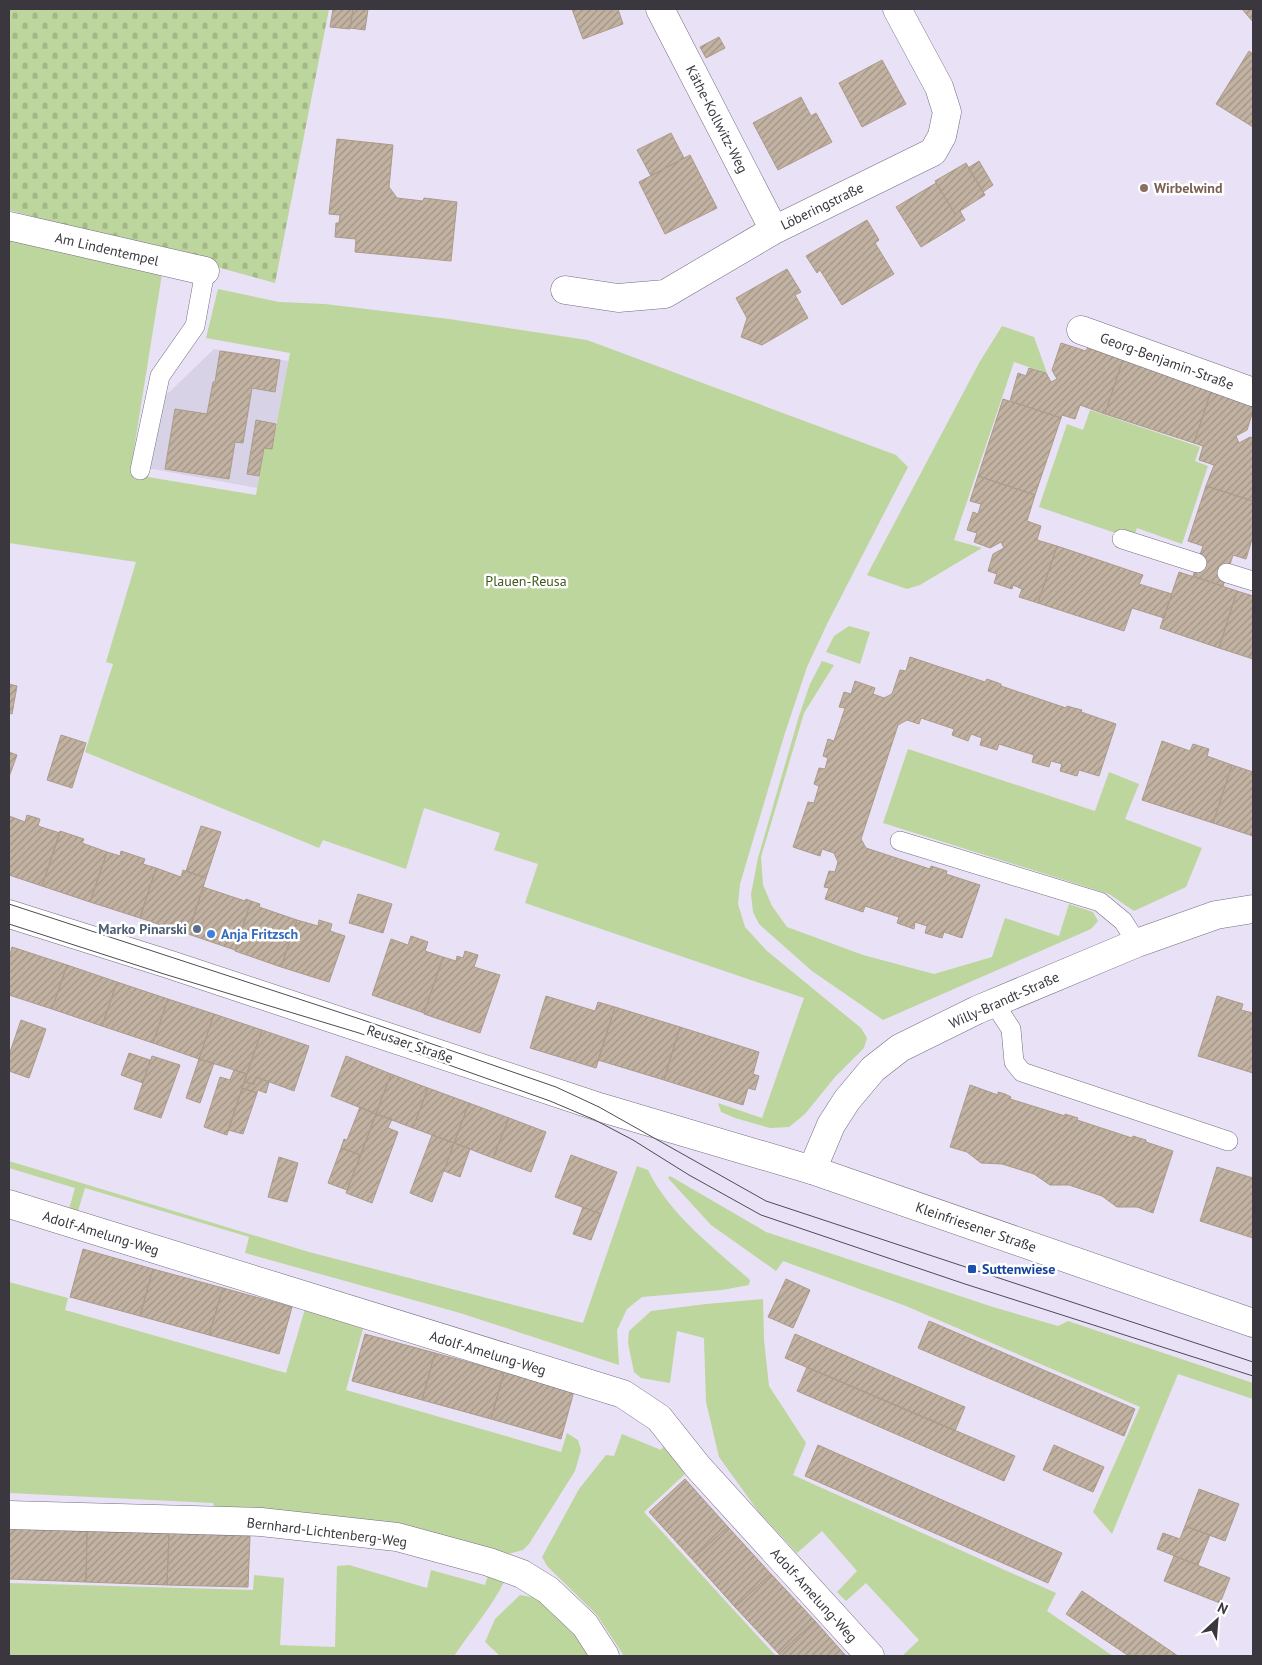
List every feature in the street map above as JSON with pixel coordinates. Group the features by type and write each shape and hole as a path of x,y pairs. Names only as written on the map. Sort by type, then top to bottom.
{"street":[{"name":"Käthe-Kollwitz-Weg","path":"660,9 774,230"},
{"name":"Löberingstraße","path":"565,290 618,298 665,294 774,230 933,152 942,136 947,112 939,86 897,9"},
{"name":"Am Lindentempel","path":"9,226 205,271"},
{"name":"Georg-Benjamin-Straße","path":"1081,330 1253,392"},
{"name":"Willy-Brandt-Straße","path":"812,1170 831,1125 847,1100 873,1069 900,1048 977,1010 1137,943 1216,915 1253,909"},
{"name":"Reusaer Straße","path":"9,914 168,964 599,1107 812,1170"},
{"name":"Kleinfriesener Straße","path":"812,1170 1253,1323"},
{"name":"Adolf-Amelung-Weg","path":"9,1204 623,1394 659,1418 698,1467 870,1656"},
{"name":"Bernhard-Lichtenberg-Weg","path":"9,1516 261,1522 397,1537 489,1562 522,1574 548,1590 585,1625 605,1656"}],"lane":[{"path":"140,470 160,376 195,326 205,271"},
{"path":"1122,540 1197,563"},
{"path":"1228,573 1253,581"},
{"path":"900,841 1100,902 1123,920 1137,943"},
{"path":"994,1003 1011,1029 1014,1062 1022,1072 1228,1141"}],"shaded area":[{"path":"214,349 289,361 272,449 264,448 257,488 147,468 159,402"}],"green space":[{"path":"9,9 329,9 275,283 9,210"},
{"name":"Plauen-Reusa","path":"9,237 162,274 130,474 256,495 264,448 272,449 290,353 206,338 218,289 279,302 325,304 449,319 587,340 896,455 908,467 828,622 807,667 784,736 740,884 738,904 745,927 767,951 861,1028 867,1038 864,1048 835,1077 805,1114 789,1127 770,1128 721,1112 718,1103 762,1118 804,998 525,903 538,864 494,850 500,833 424,808 406,869 323,840 319,848 85,752 113,664 106,662 136,562 9,543"},
{"path":"1002,326 1034,337 1047,373 1014,362 954,540 982,548 920,585 907,589 867,575 979,363"},
{"path":"1090,410 1200,447 1195,461 1208,466 1182,544 1137,528 1133,539 1039,507 1067,424 1083,430"},
{"path":"849,626 870,632 860,664 826,652 834,636"},
{"path":"822,661 834,665 804,713 761,857 763,885 772,906 787,927 863,955 934,974 992,957 1005,918 1059,936 1069,904 1093,912 1098,921 1091,929 883,1020 812,971 759,924 753,912 751,894 758,858 799,716 810,684"},
{"path":"908,749 1095,811 1109,772 1139,784 1125,819 1202,848 1186,887 1134,911 1109,894 883,823"},
{"path":"9,1161 309,1252 583,1323 637,1166 648,1170 668,1201 693,1230 750,1280 749,1285 722,1290 642,1297 627,1309 617,1330 619,1365 460,1313 245,1253 249,1237 85,1188 78,1211 69,1209 75,1188 9,1168"},
{"path":"670,1176 766,1232 993,1307 1058,1326 1068,1321 1253,1383 1253,1399 1178,1374 1112,1534 1093,1512 1140,1407 906,1306 783,1261 776,1271 711,1225 668,1178"},
{"path":"9,1282 68,1298 65,1310 286,1373 305,1309 363,1329 346,1390 561,1452 567,1433 578,1440 581,1450 575,1471 529,1544 523,1550 508,1554 216,1513 213,1503 9,1493"},
{"path":"763,1299 764,1340 769,1386 806,1443 793,1475 1056,1593 1047,1611 1113,1656 902,1656 919,1640 866,1583 846,1601 837,1592 857,1571 822,1531 797,1553 758,1511 719,1457 706,1402 704,1338 677,1331 670,1383 641,1378 634,1372 628,1343 629,1331 651,1311"},
{"path":"622,1434 661,1450 665,1444 685,1474 644,1512 776,1656 624,1656 597,1615 547,1566 542,1557 579,1489 606,1455 614,1456"},
{"path":"349,1565 427,1588 431,1570 485,1585 488,1575 504,1582 487,1611 454,1656 9,1656 9,1583 253,1590 254,1575 284,1578 280,1645 335,1647 337,1566"},
{"path":"520,1595 537,1598 575,1628 594,1656 498,1656 485,1642 495,1619"}],"building":[{"path":"333,9 353,9 350,29 330,27"},
{"path":"353,9 368,9 365,30 350,28"},
{"path":"572,9 618,9 623,24 583,39"},
{"path":"1242,9 1253,9 1253,22"},
{"path":"719,37 725,48 706,58 700,47"},
{"path":"1249,51 1253,54 1253,127 1216,104"},
{"path":"882,60 906,104 862,127 839,83"},
{"path":"801,97 811,116 816,113 832,142 778,170 753,123"},
{"path":"671,133 684,158 651,176 637,150"},
{"path":"337,139 393,145 389,187 397,198 423,201 424,198 457,202 451,261 355,252 356,239 335,237 336,223 339,223 340,215 329,214"},
{"path":"690,155 717,208 665,234 639,182"},
{"path":"979,161 993,185 983,192 968,168"},
{"path":"966,163 985,195 955,214 935,181"},
{"path":"936,183 955,214 960,211 965,220 921,247 896,207"},
{"path":"867,220 879,240 875,243 894,274 842,305 820,270 817,273 806,256"},
{"path":"787,269 801,292 795,295 808,318 762,345 741,337 747,318 736,298"},
{"path":"1061,343 1086,351 1089,344 1124,356 1105,414 1080,405 1075,419 1062,415 1061,418 1010,401 1018,373 1026,376 1029,368 1046,373 1051,382 1057,379 1052,370"},
{"path":"220,351 280,360 275,392 252,388 243,443 235,442 229,479 165,469 175,409 207,414"},
{"path":"1124,356 1213,385 1194,443 1105,414"},
{"path":"1213,385 1253,405 1247,430 1236,436 1239,443 1250,437 1253,438 1253,501 1206,486 1214,465 1199,460 1203,446 1194,443"},
{"path":"1003,399 1061,418 1035,495 978,476"},
{"path":"256,420 276,424 272,449 264,448 259,476 247,474"},
{"path":"978,476 1035,495 1027,521 1041,526 1037,540 1057,546 1038,603 1019,597 1022,589 1013,585 1012,589 994,583 997,574 988,571 993,554 1004,548 1001,542 990,548 974,542 977,533 967,530 973,512 978,514 981,504 970,501"},
{"path":"1206,486 1253,501 1253,536 1246,559 1233,555 1223,586 1193,576 1203,546 1188,541"},
{"path":"1057,546 1143,575 1139,584 1172,594 1164,618 1132,608 1124,631 1038,603"},
{"path":"1179,572 1237,591 1219,648 1160,628"},
{"path":"1237,591 1253,596 1253,659 1219,648"},
{"path":"910,657 985,682 987,679 1001,684 1001,686 1066,708 1067,706 1082,710 1081,712 1116,724 1099,776 1079,770 1077,776 1060,771 1062,764 1051,761 1049,767 1032,762 1034,755 999,744 997,750 980,745 982,738 971,734 968,741 952,735 954,729 921,718 919,724 907,720 898,725 861,839 866,848 930,869 931,866 947,871 946,874 980,885 962,938 944,932 942,938 925,933 927,926 915,922 914,929 897,923 899,917 865,906 863,912 825,899 829,888 824,887 829,871 835,872 838,862 834,853 822,849 820,856 793,847 808,802 814,803 819,786 814,784 819,768 825,769 828,758 823,756 828,739 834,741 845,708 839,707 844,692 851,694 855,681 875,688 873,694 884,698 892,694 900,670 906,671"},
{"path":"9,684 17,686 12,714 9,713"},
{"path":"61,735 86,743 72,788 47,780"},
{"path":"1162,741 1190,751 1193,744 1209,749 1207,756 1232,765 1213,823 1142,800"},
{"path":"9,752 17,755 9,777"},
{"path":"1232,765 1253,772 1253,836 1213,823"},
{"path":"27,815 40,819 38,826 60,833 42,886 9,875 9,816 25,822"},
{"path":"201,826 221,832 206,878 186,871"},
{"path":"60,831 84,839 82,843 107,852 90,902 42,886"},
{"path":"121,851 145,859 143,864 156,868 140,918 90,902 107,852 120,856"},
{"path":"156,868 181,877 183,870 206,878 188,934 140,918"},
{"path":"203,887 245,901 246,899 251,901 235,950 188,934"},
{"path":"358,894 392,904 383,933 349,923"},
{"path":"251,901 260,904 259,907 297,920 281,967 235,951"},
{"path":"297,920 318,926 319,920 332,924 330,931 345,936 329,982 281,967"},
{"path":"411,936 428,942 425,951 443,957 424,1013 372,995 391,939 408,945"},
{"path":"12,947 67,965 52,1009 9,995 9,958"},
{"path":"465,951 478,955 474,967 500,975 480,1033 424,1014 443,957 456,961 457,956 463,958"},
{"path":"67,965 117,982 102,1026 52,1009"},
{"path":"117,982 168,999 153,1043 102,1026"},
{"path":"546,996 595,1011 598,1002 615,1007 596,1068 530,1048"},
{"path":"1217,996 1243,1004 1241,1010 1253,1013 1253,1073 1198,1056"},
{"path":"168,999 214,1014 199,1059 153,1043"},
{"path":"615,1007 680,1027 664,1080 598,1060"},
{"path":"214,1014 262,1030 247,1074 199,1059"},
{"path":"21,1020 46,1029 29,1078 9,1071 9,1055"},
{"path":"680,1027 759,1052 753,1074 759,1076 755,1090 748,1088 743,1105 664,1080"},
{"path":"262,1030 309,1046 294,1091 256,1077 254,1084 244,1082"},
{"path":"129,1053 150,1060 143,1083 121,1075"},
{"path":"152,1056 180,1065 161,1118 134,1109"},
{"path":"346,1056 391,1074 376,1114 331,1096"},
{"path":"199,1059 214,1063 200,1103 186,1098"},
{"path":"234,1070 247,1074 227,1135 204,1127 220,1077 230,1080"},
{"path":"391,1074 428,1088 413,1128 376,1114"},
{"path":"256,1077 269,1082 266,1093 258,1090 257,1093 242,1088 244,1082 254,1084"},
{"path":"970,1085 998,1095 998,1092 1005,1094 1011,1097 1010,1099 1065,1116 1065,1114 1078,1118 1077,1120 1132,1138 1133,1136 1146,1140 1146,1142 1173,1151 1153,1213 1137,1207 1117,1207 1102,1196 1069,1185 1050,1185 1034,1174 1002,1164 981,1163 967,1152 950,1147"},
{"path":"242,1088 257,1093 243,1134 228,1130"},
{"path":"428,1088 469,1103 454,1143 413,1128"},
{"path":"469,1103 509,1118 493,1158 454,1143"},
{"path":"360,1107 376,1114 361,1155 341,1148 344,1139 347,1140"},
{"path":"376,1114 392,1119 388,1128 398,1132 372,1203 346,1193"},
{"path":"509,1118 546,1132 531,1172 493,1158"},
{"path":"432,1135 454,1143 432,1202 410,1193"},
{"path":"454,1143 470,1149 460,1177 444,1171"},
{"path":"341,1148 361,1155 347,1190 328,1183"},
{"path":"571,1155 617,1172 601,1214 555,1197"},
{"path":"279,1157 298,1163 287,1202 268,1197"},
{"path":"1217,1167 1253,1178 1253,1238 1200,1221"},
{"path":"583,1207 601,1214 591,1240 573,1234"},
{"path":"83,1249 153,1269 140,1316 70,1297"},
{"path":"153,1269 223,1288 209,1335 140,1316"},
{"path":"786,1279 810,1290 793,1328 768,1317"},
{"path":"223,1288 292,1307 279,1354 209,1335"},
{"path":"929,1321 1135,1409 1124,1436 918,1348"},
{"path":"365,1334 435,1353 422,1400 352,1381"},
{"path":"795,1334 965,1407 955,1431 785,1358"},
{"path":"435,1353 504,1372 491,1419 422,1400"},
{"path":"807,1367 1015,1456 1004,1481 797,1391"},
{"path":"504,1372 574,1391 561,1439 491,1419"},
{"path":"818,1445 1062,1553 1048,1583 805,1476"},
{"path":"1054,1445 1104,1467 1093,1492 1043,1470"},
{"path":"685,1479 728,1527 692,1559 649,1512"},
{"path":"1199,1489 1239,1504 1225,1541 1185,1526"},
{"path":"1185,1526 1210,1535 1198,1565 1157,1549 1163,1533 1180,1539"},
{"path":"728,1527 771,1574 735,1607 692,1559"},
{"path":"9,1528 87,1531 86,1582 9,1579"},
{"path":"87,1531 169,1533 167,1585 86,1582"},
{"path":"169,1533 250,1536 248,1587 167,1585"},
{"path":"1174,1556 1230,1578 1220,1603 1164,1581"},
{"path":"771,1574 815,1621 779,1654 735,1607"},
{"path":"1082,1591 1178,1656 1129,1656 1066,1614"},
{"path":"815,1621 846,1656 781,1656 779,1654"}],"tram line":[{"path":"9,904 363,1020 556,1087 599,1107 766,1201 1253,1362"},
{"path":"9,924 164,974 359,1033 550,1101 595,1120 633,1140 689,1175 761,1215 965,1284 1253,1376"}],"place":[{"name":"Wirbelwind","path":"1144,188"},
{"name":"Marko Pinarski","path":"197,929"},
{"name":"Anja Fritzsch","path":"211,934"},
{"name":"Suttenwiese","path":"972,1269"}]}
